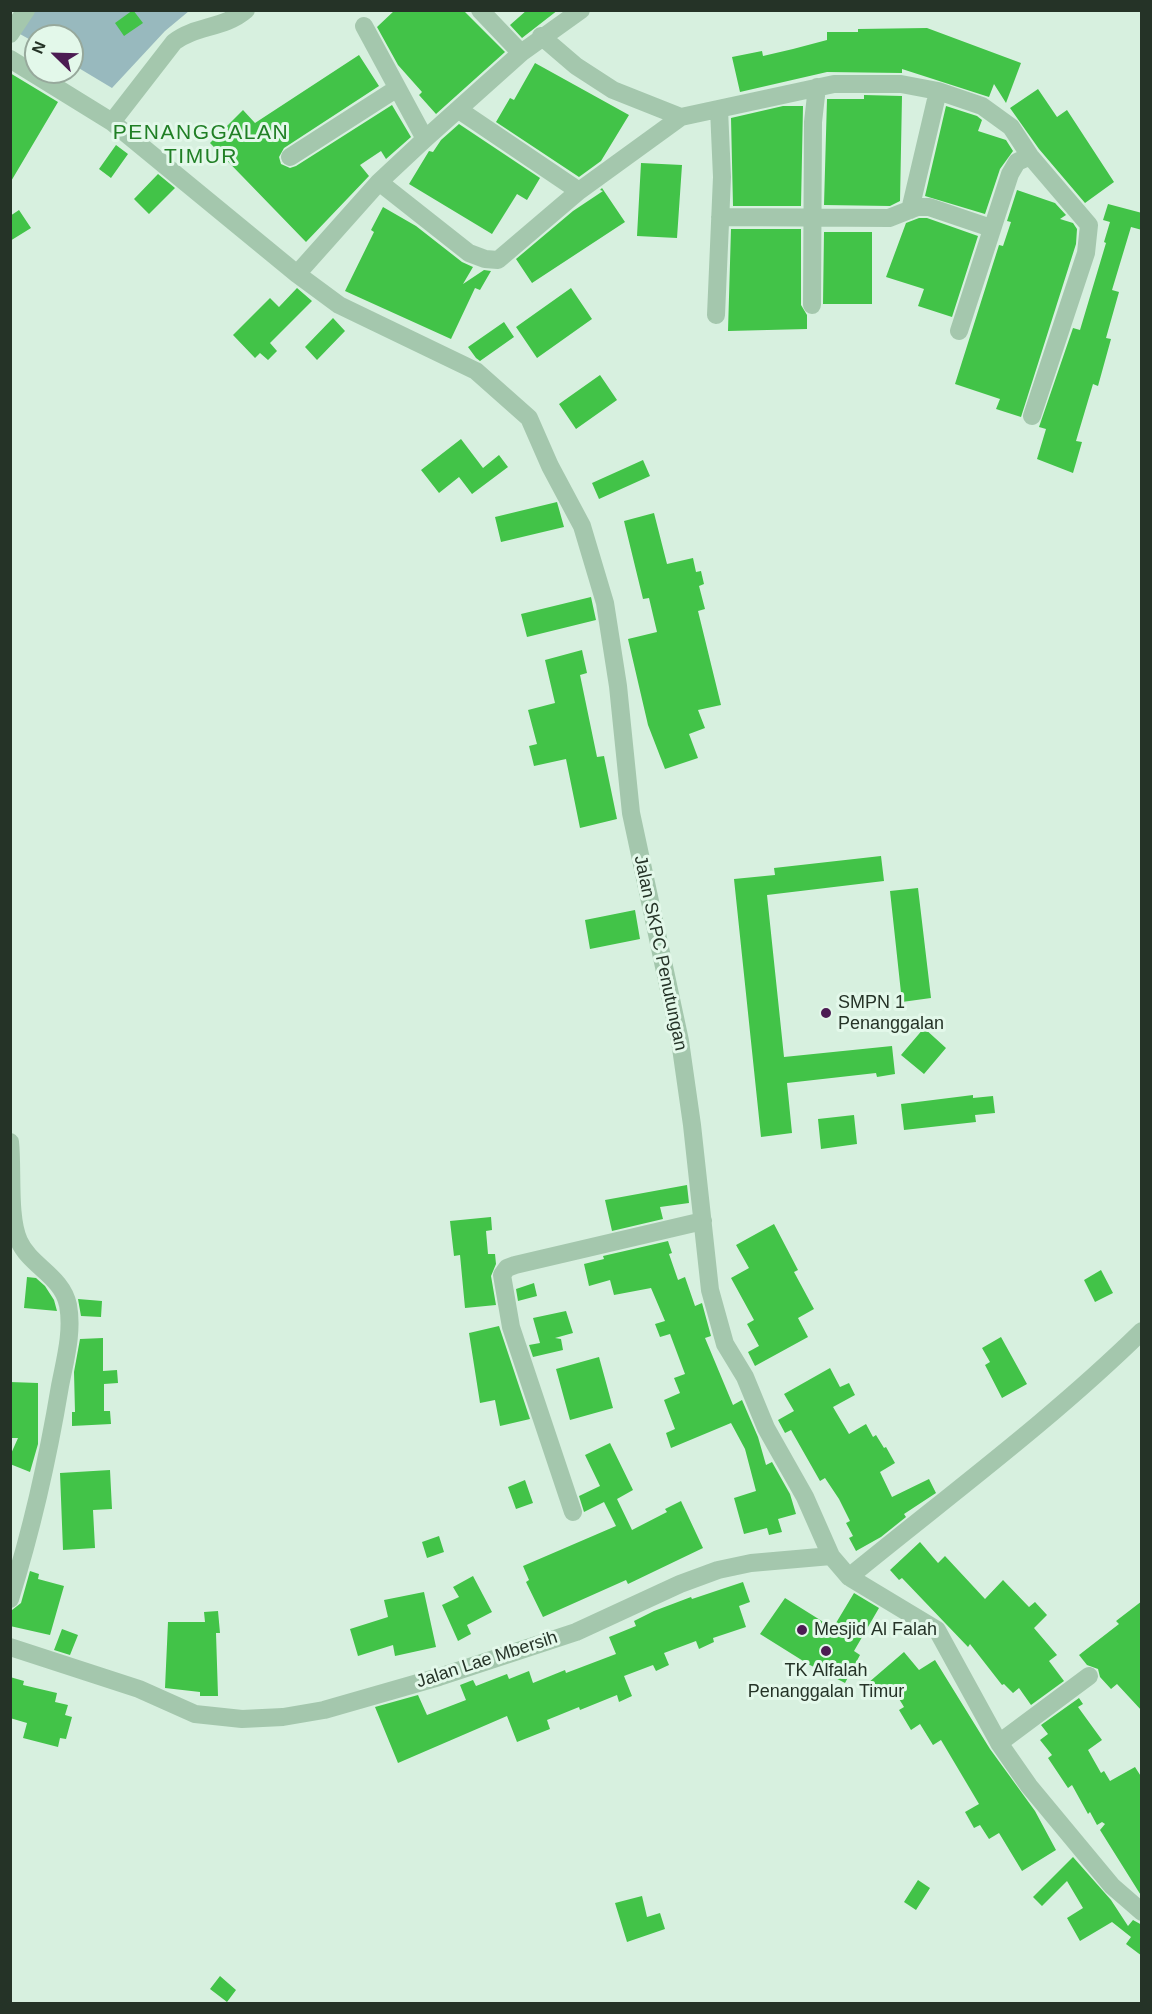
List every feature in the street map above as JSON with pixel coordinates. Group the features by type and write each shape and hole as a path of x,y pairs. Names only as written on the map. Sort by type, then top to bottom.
{"street":[{"path":"10,34 26,10"},
{"path":"112,122 174,42 187,32 224,25 246,10"},
{"path":"480,10 521,53"},
{"path":"297,274 379,182 424,139 541,36 581,10"},
{"path":"364,26 424,139"},
{"path":"541,36 576,66 612,90 681,117"},
{"name":"Jalan SKPC Penutungan","path":"10,59 112,122 297,274 339,305 476,371 529,418 550,466 582,526 605,603 618,686 631,813 680,1041 710,1290 725,1344 745,1377 766,1428 805,1497 831,1556 849,1577 937,1629 999,1743 1029,1786 1112,1886 1142,1912"},
{"path":"379,182 469,253 485,259 498,260 579,191 681,117 817,87 866,83 902,84 938,91 982,106 1011,128 1030,156 1089,225 1086,253 1032,416"},
{"path":"812,304 813,122 817,87"},
{"path":"290,157 396,89"},
{"path":"910,210 938,91"},
{"path":"716,315 722,177 719,109"},
{"path":"459,110 579,191"},
{"path":"959,332 1010,174 1017,162 1030,156"},
{"path":"720,217 889,218 917,207 929,207 992,228"},
{"path":"10,1142 13,1224 19,1243 53,1277 68,1303 70,1330 47,1461 29,1537 10,1599"},
{"path":"573,1512 511,1327 502,1275 507,1268 515,1265 703,1221"},
{"path":"849,1577 1025,1437 1098,1374 1142,1331"},
{"name":"Jalan Lae Mbersih","path":"10,1647 139,1689 195,1714 242,1719 283,1717 324,1710 439,1677 576,1632 680,1584 718,1570 751,1563 831,1556"},
{"path":"999,1743 1089,1676"}],"shaded area":[{"path":"30,11 189,11 165,31 112,88 84,71 84,24 24,24 24,36 11,29"}],"building":[{"path":"133,10 143,23 124,36 115,23"},
{"path":"395,10 463,10 505,52 436,114 419,95 422,92 398,65 377,27"},
{"path":"527,10 558,10 522,38 510,25"},
{"path":"927,28 1021,63 1006,103 994,84 989,97 902,69 902,73 827,72 740,92 732,57 762,51 763,56 793,49 827,40 827,32"},
{"path":"359,55 379,86 284,148 279,157 281,164 290,168 296,166 392,105 411,137 386,159 381,151 360,165 369,176 306,242 210,143 243,110 255,123"},
{"path":"535,63 629,115 601,161 579,177 496,122 510,98 514,100"},
{"path":"10,73 24,81 24,84 28,84 58,102 10,183"},
{"path":"1038,89 1057,117 1067,110 1114,182 1085,203 1039,149 1010,108"},
{"path":"864,95 902,96 900,201 890,206 824,205 827,99 864,99"},
{"path":"783,106 803,106 801,206 733,206 731,118"},
{"path":"946,106 977,116 982,120 978,131 1006,140 1013,151 1000,169 985,214 925,196"},
{"path":"459,124 540,178 527,200 517,194 492,234 409,184 429,151 433,152 441,140"},
{"path":"116,145 128,154 111,178 99,169"},
{"path":"641,163 682,165 677,238 637,236"},
{"path":"158,174 175,188 149,214 134,199"},
{"path":"602,188 625,222 532,283 516,259 573,211 603,191 600,190"},
{"path":"1017,190 1055,203 1066,215 1060,219 1073,223 1077,229 1076,244 1021,417 996,409 1000,399 955,384 999,245 1003,246 1011,222 1007,221"},
{"path":"1108,204 1142,213 1142,230 1131,227 1112,290 1119,292 1106,338 1111,339 1098,386 1093,384 1076,441 1082,442 1073,473 1037,459 1046,429 1039,427 1073,328 1080,330 1106,243 1104,242 1110,222 1103,220"},
{"path":"383,207 416,226 462,262 473,267 463,284 484,270 491,271 480,290 475,288 451,339 345,291 374,232 371,230"},
{"path":"19,210 31,228 10,241 10,216"},
{"path":"919,218 927,218 978,236 952,317 918,306 924,289 886,277 906,223"},
{"path":"731,229 801,229 801,305 807,315 807,329 728,331"},
{"path":"824,232 872,232 872,304 823,304"},
{"path":"297,288 312,301 270,343 277,351 268,360 260,353 255,358 233,335 270,298 279,307"},
{"path":"571,288 592,319 537,358 516,327"},
{"path":"333,318 345,331 317,360 305,347"},
{"path":"504,322 514,337 480,361 468,347"},
{"path":"600,375 617,400 576,429 559,404"},
{"path":"461,439 483,468 499,455 508,467 472,494 459,477 439,493 421,470"},
{"path":"643,460 650,476 599,499 592,483"},
{"path":"557,502 564,527 501,542 495,517"},
{"path":"654,513 667,564 693,558 696,572 701,571 704,584 699,586 705,609 698,611 721,705 698,710 705,728 689,734 698,758 665,769 648,725 628,639 657,632 649,598 643,599 624,521"},
{"path":"591,597 596,620 527,637 521,614"},
{"path":"582,650 587,673 580,675 597,757 604,756 617,819 580,828 566,759 534,766 529,746 537,744 528,710 555,703 545,660"},
{"path":"881,856 884,881 767,895 784,1057 892,1046 895,1074 877,1077 876,1073 787,1083 792,1133 761,1137 734,879 775,875 774,868"},
{"path":"918,888 931,998 902,1002 890,891"},
{"path":"635,910 640,939 590,949 585,920"},
{"path":"924,1028 946,1048 924,1074 901,1055"},
{"path":"973,1095 973,1098 993,1096 995,1113 975,1115 976,1122 904,1130 901,1104"},
{"path":"854,1115 857,1144 821,1149 818,1119"},
{"path":"687,1185 689,1203 660,1207 663,1219 612,1231 605,1200"},
{"path":"491,1217 492,1230 486,1231 488,1254 495,1254 496,1264 491,1276 496,1305 465,1308 460,1255 454,1256 450,1221"},
{"path":"774,1224 798,1270 794,1272 814,1309 798,1318 808,1337 755,1366 748,1352 759,1346 747,1324 754,1320 731,1278 749,1268 736,1245"},
{"path":"668,1241 672,1253 669,1254 678,1280 685,1277 695,1306 702,1303 711,1336 705,1338 733,1405 742,1400 758,1437 766,1465 772,1462 790,1494 796,1514 778,1519 782,1532 769,1535 767,1528 744,1534 734,1498 756,1491 745,1449 731,1423 671,1448 666,1433 675,1429 664,1400 680,1393 674,1378 685,1374 670,1334 660,1337 655,1324 665,1321 651,1288 614,1295 610,1280 589,1286 584,1264 604,1259 603,1256"},
{"path":"1101,1270 1113,1293 1095,1302 1084,1280"},
{"path":"27,1277 36,1278 45,1286 54,1300 57,1311 24,1308"},
{"path":"534,1283 537,1296 518,1301 516,1289"},
{"path":"78,1299 102,1301 101,1317 81,1316"},
{"path":"566,1311 573,1333 555,1338 561,1339 563,1350 533,1357 529,1345 540,1343 533,1318"},
{"path":"499,1326 530,1419 500,1426 495,1400 480,1403 469,1333"},
{"path":"1001,1337 1027,1384 1002,1398 985,1365 990,1362 982,1348"},
{"path":"103,1338 103,1371 117,1370 118,1383 104,1384 104,1411 110,1411 111,1424 72,1426 72,1412 75,1412 74,1372 80,1339"},
{"path":"599,1357 613,1408 570,1420 556,1369"},
{"path":"830,1368 840,1387 849,1383 855,1395 833,1407 849,1434 866,1424 873,1437 876,1435 884,1448 886,1447 895,1463 880,1472 892,1497 929,1479 936,1493 904,1514 906,1517 881,1537 856,1551 849,1538 853,1536 846,1523 850,1521 839,1499 825,1478 820,1481 791,1430 785,1433 778,1420 794,1411 784,1394"},
{"path":"10,1382 38,1383 38,1444 30,1472 10,1464 10,1456 18,1438 10,1438"},
{"path":"610,1443 633,1490 617,1499 632,1530 667,1512 665,1509 681,1501 703,1548 628,1584 626,1580 543,1617 526,1582 529,1580 523,1566 616,1526 604,1502 584,1512 579,1496 600,1486 585,1455"},
{"path":"110,1470 112,1509 93,1510 95,1548 63,1550 60,1473"},
{"path":"525,1480 533,1503 516,1509 508,1487"},
{"path":"439,1536 444,1552 427,1558 422,1542"},
{"path":"920,1542 938,1563 945,1556 985,1599 1003,1580 1029,1607 1035,1602 1047,1615 1034,1628 1057,1655 1049,1661 1064,1681 1031,1705 1019,1688 1013,1693 1004,1684 1002,1685 970,1644 968,1647 902,1578 899,1580 890,1570"},
{"path":"30,1571 39,1574 38,1579 64,1586 50,1635 10,1626 12,1610 21,1603"},
{"path":"473,1576 492,1612 467,1625 471,1634 458,1641 442,1605 459,1597 453,1587"},
{"path":"743,1582 750,1602 739,1606 746,1627 713,1638 714,1642 699,1649 696,1641 664,1653 669,1665 656,1671 653,1665 624,1676 632,1696 619,1702 617,1695 580,1710 579,1707 547,1720 550,1729 517,1742 507,1716 398,1763 375,1707 418,1695 427,1715 466,1700 460,1685 473,1680 476,1686 507,1674 509,1679 529,1671 533,1683 565,1670 566,1673 616,1654 609,1637 636,1626 634,1621 691,1597 692,1599"},
{"path":"424,1592 436,1647 395,1656 393,1645 358,1656 350,1629 388,1617 384,1600"},
{"path":"854,1593 879,1608 854,1651 860,1655 845,1683 808,1664 760,1634 785,1598 833,1628"},
{"path":"1142,1601 1142,1711 1117,1684 1111,1689 1100,1677 1098,1669 1087,1665 1079,1655 1119,1624 1116,1621"},
{"path":"218,1611 220,1633 216,1633 218,1696 200,1696 200,1692 165,1688 168,1622 205,1622 204,1612"},
{"path":"62,1629 78,1635 70,1655 54,1650"},
{"path":"904,1652 919,1670 935,1660 990,1749 1035,1811 1056,1850 1022,1871 999,1833 989,1839 980,1825 974,1828 965,1812 979,1804 941,1740 933,1745 920,1724 911,1730 899,1710 904,1707 890,1684 878,1694 868,1683"},
{"path":"10,1677 24,1681 23,1685 57,1693 55,1702 68,1705 65,1715 72,1717 66,1739 60,1738 58,1747 23,1738 27,1723 10,1718"},
{"path":"1079,1698 1083,1704 1078,1707 1102,1740 1088,1750 1101,1773 1104,1771 1110,1781 1135,1767 1142,1778 1142,1897 1100,1830 1105,1824 1102,1822 1097,1825 1090,1812 1088,1814 1072,1785 1068,1788 1048,1758 1052,1755 1040,1740 1048,1734 1041,1725"},
{"path":"1073,1857 1111,1900 1128,1926 1133,1920 1142,1925 1142,1956 1126,1944 1131,1937 1112,1922 1080,1941 1067,1918 1083,1908 1067,1881 1042,1906 1033,1897"},
{"path":"918,1880 930,1888 916,1910 904,1902"},
{"path":"642,1896 647,1917 660,1913 665,1929 627,1942 615,1903"},
{"path":"220,1976 236,1990 227,2002 210,1989"}],"place":[{"name":"SMPN 1 Penanggalan","path":"826,1013"},
{"name":"Mesjid Al Falah","path":"802,1630"},
{"name":"TK Alfalah Penanggalan Timur","path":"826,1651"}],"district":[{"name":"PENANGGALAN TIMUR","path":"201,145"}]}
